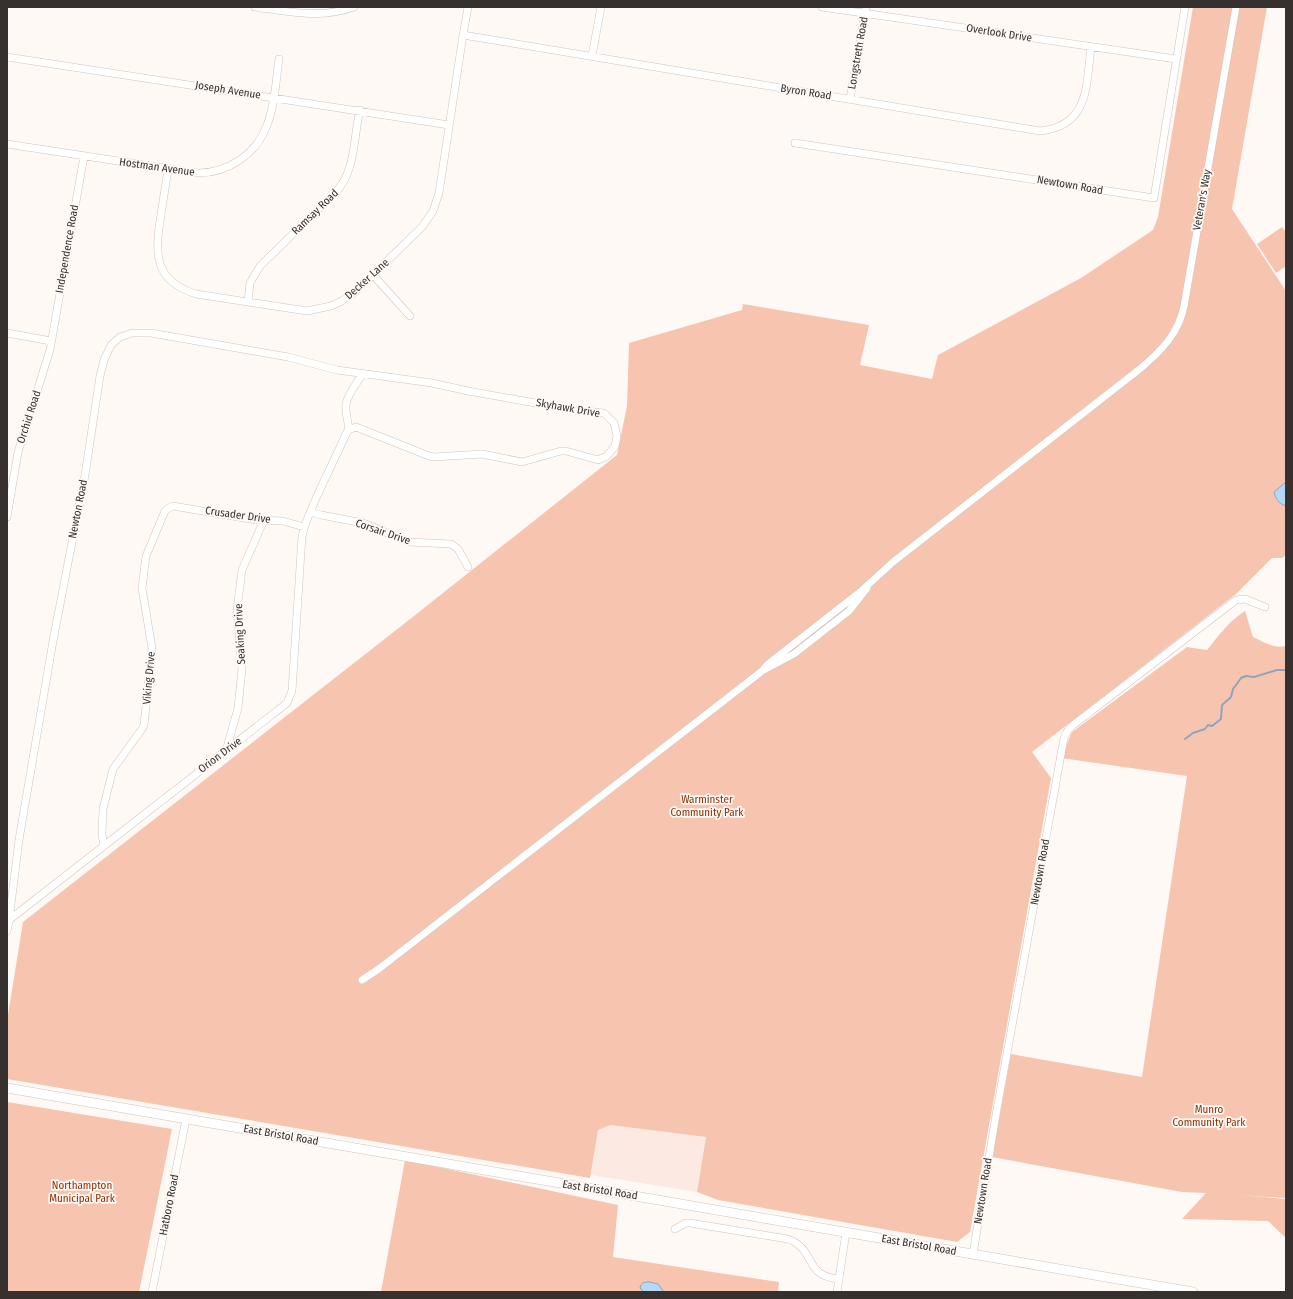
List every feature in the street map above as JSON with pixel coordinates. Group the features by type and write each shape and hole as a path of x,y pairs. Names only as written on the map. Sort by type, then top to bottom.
{"main road":[{"name":"East Bristol Road","path":"7,1088 1193,1292"}],"street":[{"path":"255,7 320,14 336,12 354,7"},
{"name":"Decker Lane","path":"168,169 156,243 158,258 164,271 173,283 186,291 196,294 307,311 330,306 348,298 422,228 433,211 439,193 468,7"},
{"path":"592,56 601,7"},
{"name":"Overlook Drive","path":"822,7 865,10 1091,47 1176,59"},
{"name":"Newtown Road","path":"794,143 1154,198 1185,7"},
{"name":"Veteran's Way","path":"362,980 380,968 762,671 794,654 850,611 865,593 870,582 893,562 1132,375 1157,354 1167,343 1182,316 1236,7"},
{"name":"Longstreth Road","path":"850,99 865,10"},
{"name":"Byron Road","path":"463,35 1040,131 1052,130 1067,123 1073,118 1080,107 1085,91 1091,47"},
{"name":"Joseph Avenue","path":"7,57 449,124"},
{"name":"Hostman Avenue","path":"7,144 198,173 220,170 238,162 253,149 264,134 271,114 279,59"},
{"name":"Ramsay Road","path":"248,302 250,283 260,266 336,192 346,180 351,164 360,110"},
{"name":"Independence Road","path":"51,341 84,156"},
{"path":"373,275 410,316"},
{"name":"Newton Road","path":"9,920 19,840 53,641 85,475 100,376 107,352 111,345 126,334 140,332 151,333 288,357 321,366 352,372"},
{"path":"7,333 51,341"},
{"name":"Orchid Road","path":"7,517 18,452 42,377 51,341"},
{"name":"Skyhawk Drive","path":"351,428 365,430 429,456 482,454 522,462 561,451 598,460 607,456 617,440 614,423 604,413 468,391 432,383 352,372"},
{"path":"310,512 346,433 351,428 347,417 346,403 351,392 364,373"},
{"name":"Crusader Drive","path":"170,507 190,508 256,520 289,522 304,527"},
{"name":"Viking Drive","path":"104,845 102,835 103,808 113,770 144,725 152,648 142,588 146,556 165,512 170,507"},
{"name":"Orion Drive","path":"9,920 284,706 290,696 302,536 310,512"},
{"name":"Corsair Drive","path":"310,512 363,523 409,542 451,544 458,549 468,567"},
{"name":"Seaking Drive","path":"226,751 238,708 242,669 237,609 242,570 264,520"},
{"name":"Newtown Road","path":"973,1254 1000,1091 1064,738 1068,730 1073,725 1236,600 1245,599 1265,608"},
{"path":"7,931 9,920"},
{"name":"Hatboro Road","path":"152,1292 186,1119"},
{"path":"675,1229 690,1223 795,1241 802,1247 818,1272 829,1279 839,1280"},
{"path":"837,1292 846,1232"}],"shaded area":[{"path":"610,1125 706,1137 697,1192 591,1175 598,1130"}],"green space":[{"name":"Warminster Community Park","path":"1193,7 1267,7 1232,209 1286,291 1286,555 1282,558 1272,558 1236,594 1032,752 1051,778 970,1232 957,1242 718,1200 697,1192 706,1137 610,1125 598,1130 590,1178 7,1079 7,1021 23,922 617,455 627,406 629,343 742,310 743,304 869,325 860,365 932,379 938,355 1081,278 1153,230 1158,217"},
{"path":"1282,227 1286,232 1286,266 1276,273 1257,244"},
{"name":"Munro Community Park","path":"1245,611 1253,637 1273,646 1286,646 1286,1198 1238,1195 1286,1199 1286,1238 1268,1221 1182,1219 1206,1193 1182,1192 992,1157 1011,1054 1142,1077 1187,776 1061,758 1072,732 1187,647 1207,650 1229,624"},
{"name":"Northampton Municipal Park","path":"7,1102 172,1129 139,1292 7,1292"},
{"path":"405,1160 618,1205 613,1257 779,1282 778,1292 381,1292"}],"water":[{"path":"1286,482 1286,506 1281,504 1274,492"},
{"path":"650,1282 658,1284 664,1292 644,1292 640,1288 642,1283"}],"waterway":[{"path":"1185,739 1193,733 1205,729 1208,725 1212,726 1221,719 1222,705 1231,697 1233,689 1241,678 1246,676 1254,677 1277,670 1286,670"}]}
